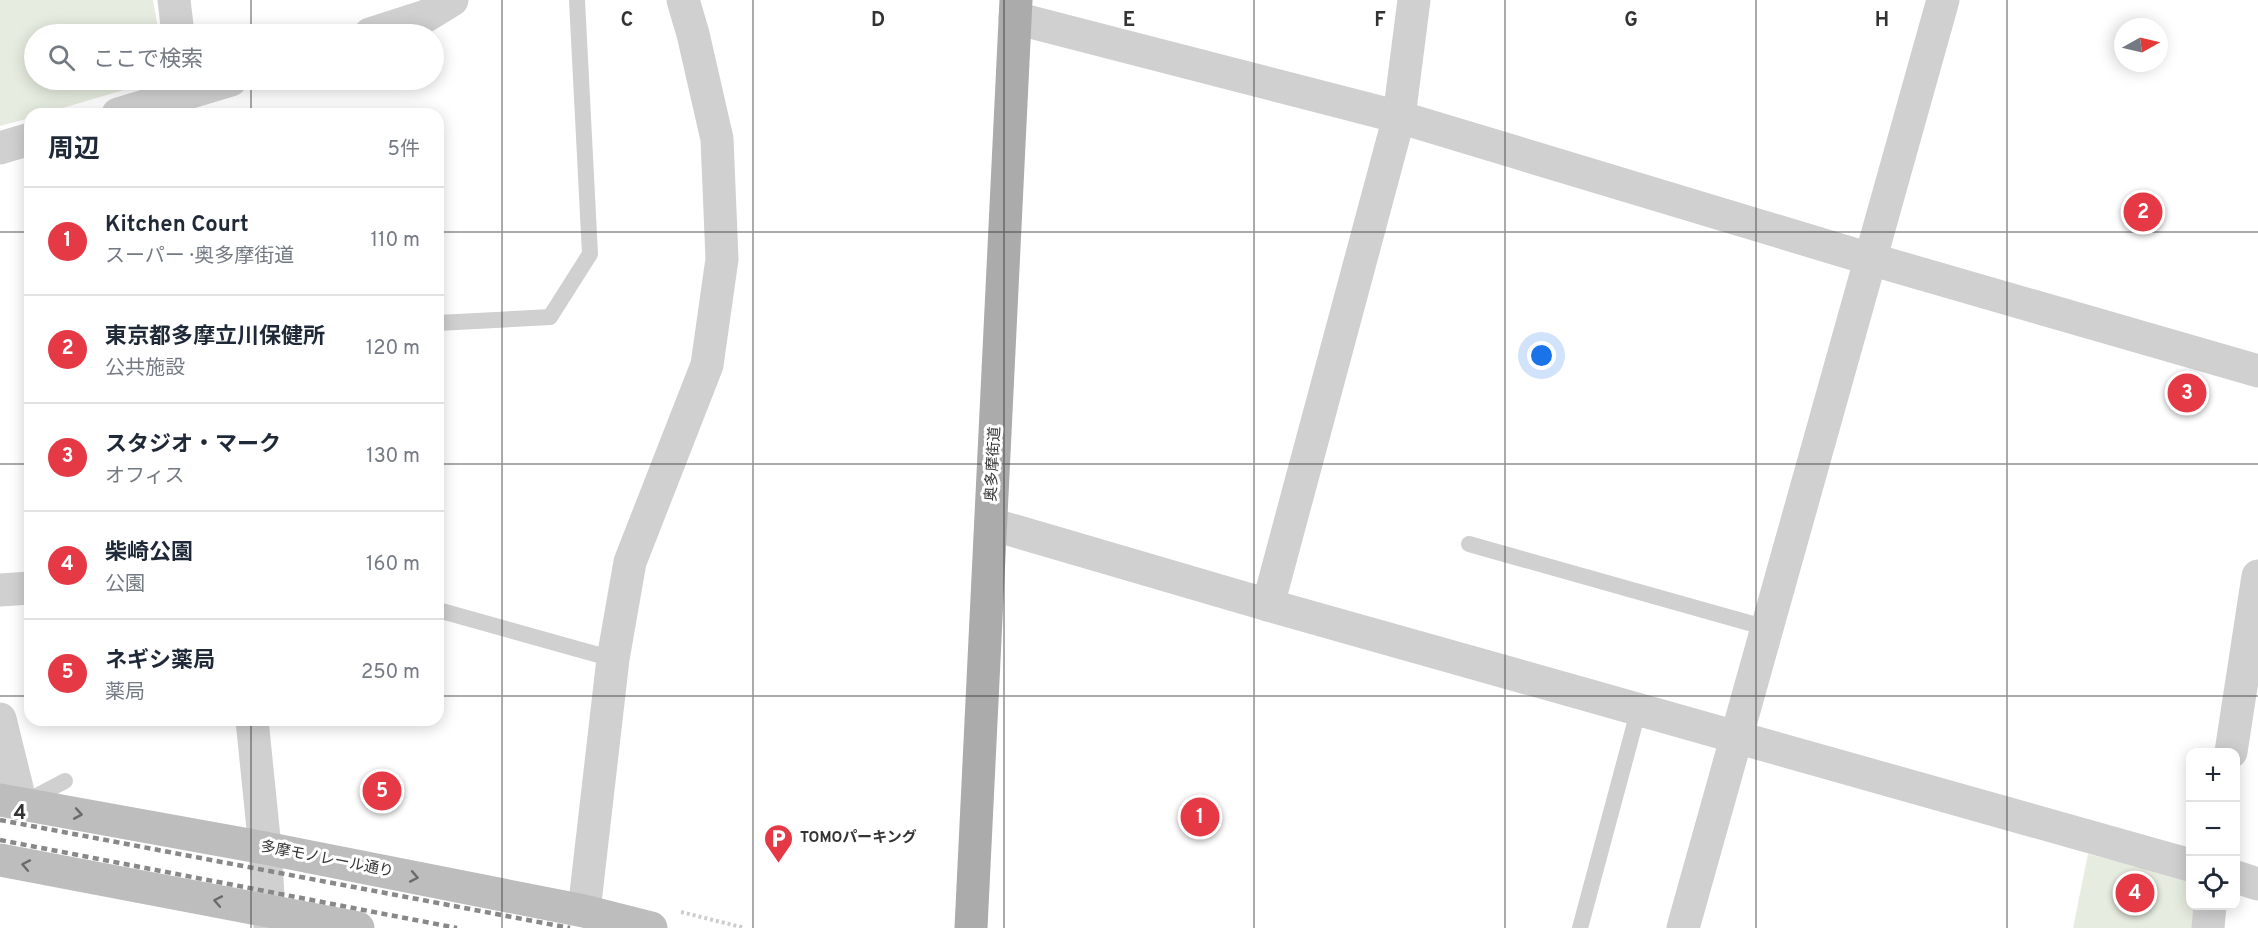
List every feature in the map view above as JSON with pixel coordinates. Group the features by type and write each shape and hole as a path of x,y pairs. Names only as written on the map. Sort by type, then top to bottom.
{"main road":[{"name":"奥多摩街道","path":"971,928 1016,9"},
{"name":"多摩モノレール通り","path":"10,802 265,848 584,910 651,928"},
{"path":"0,860 270,920 358,928"}],"street":[{"path":"174,0 177,24"},
{"path":"401,24 426,16 452,0"},
{"path":"584,910 613,659 630,562 707,365 722,259 717,139 683,0"},
{"path":"1268,605 1399,117 1414,0"},
{"path":"1683,928 1943,0"},
{"path":"1016,9 1399,117 1870,259 2258,371"},
{"path":"140,108 202,90"},
{"path":"0,148 24,142"},
{"path":"991,524 1268,605 2186,864"},
{"path":"2232,748 2258,576"},
{"path":"0,590 24,588"},
{"path":"0,718 10,802"},
{"path":"253,726 270,920"},
{"path":"2240,879 2258,884"},
{"path":"2208,928 2210,910"}],"lane":[{"path":"444,323 550,317 590,254 577,0"},
{"path":"1469,544 1767,628"},
{"path":"444,612 613,659"},
{"path":"1580,928 1639,708"},
{"path":"10,802 65,781"}],"shaded area":[{"path":"0,0 153,0 157,24 24,24 24,90 124,90 62,108 24,108 24,120 0,126"},
{"path":"2088,854 2186,879 2186,910 2196,910 2194,928 2073,928"}],"railway":[{"path":"0,820 570,928"},
{"path":"0,840 457,928"}],"place":[{"name":"東京都多摩立川保健所","path":"2143,212"},
{"name":"スタジオ・マーク","path":"2187,393"},
{"name":"ネギシ薬局","path":"382,791"},
{"name":"Kitchen Court","path":"1200,817"},
{"name":"TOMOパーキング","path":"779,864"},
{"name":"柴崎公園","path":"2135,893"}]}
